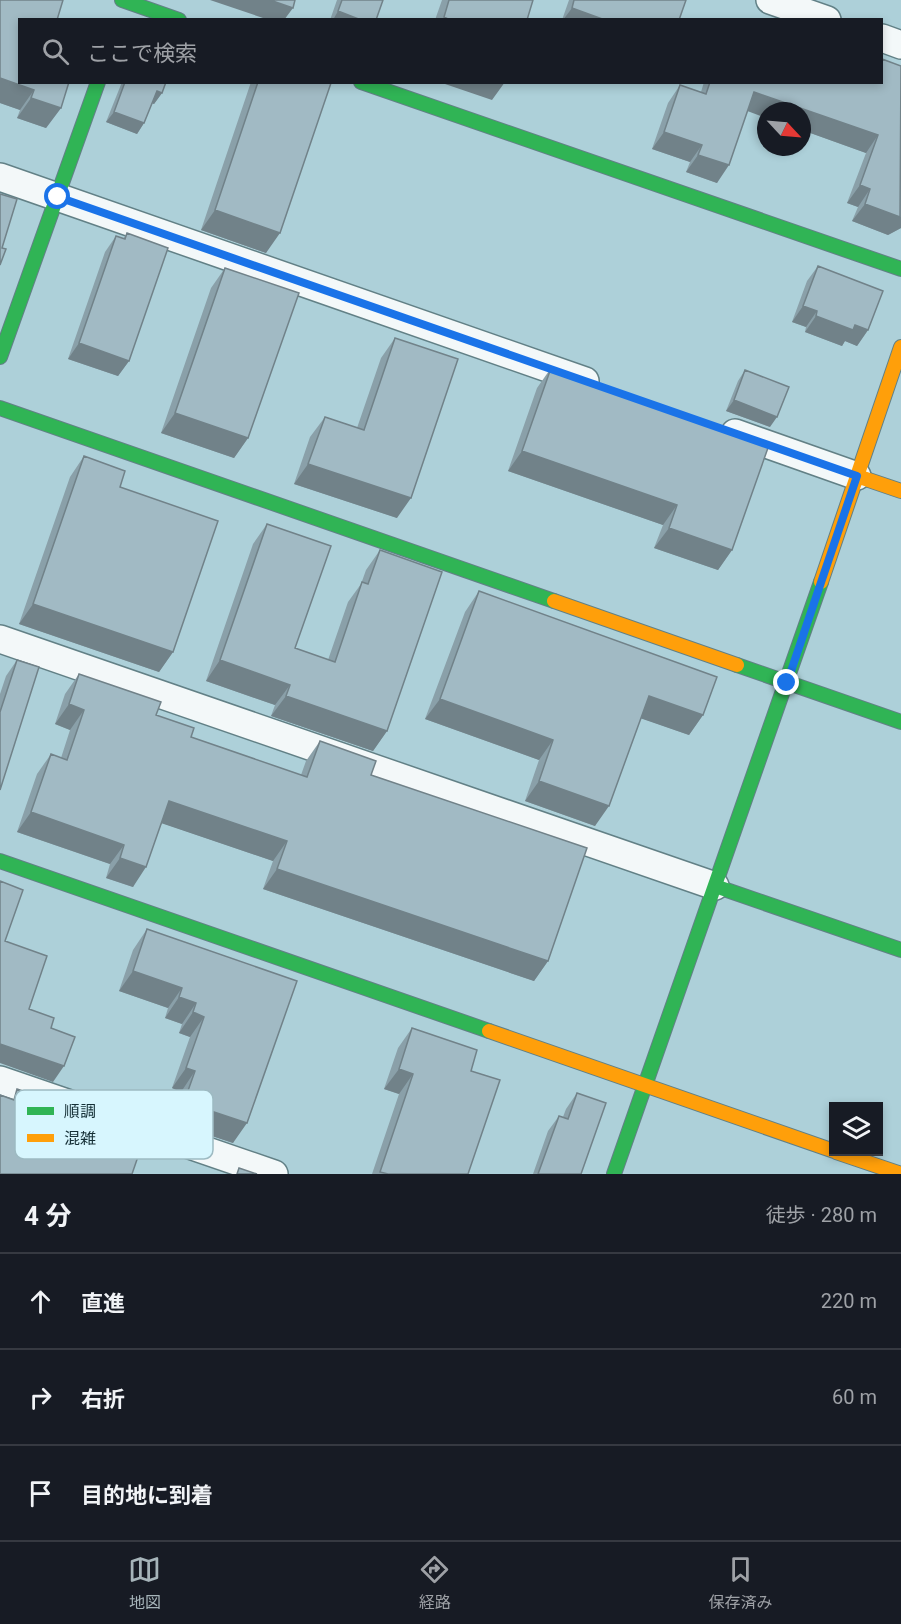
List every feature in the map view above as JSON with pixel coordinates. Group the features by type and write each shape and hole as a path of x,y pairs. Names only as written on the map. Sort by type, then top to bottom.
{"street":[{"path":"770,0 821,18"},
{"path":"124,3 173,18"},
{"path":"883,38 901,45"},
{"path":"0,357 97,84"},
{"path":"367,84 901,269"},
{"path":"0,177 609,389"},
{"path":"614,1174 787,683 901,347"},
{"path":"0,408 901,722"},
{"path":"710,425 901,491"},
{"path":"0,639 901,950"},
{"path":"0,861 829,1149"},
{"path":"0,1080 29,1090"},
{"path":"213,1153 274,1174"},
{"path":"849,1156 901,1174"}],"building":[{"path":"0,0 63,0 58,18 18,18 18,84 68,84 61,108 31,98 34,90 0,78"},
{"path":"270,0 295,0 293,8"},
{"path":"342,0 383,0 377,18 356,18 338,11"},
{"path":"449,0 533,0 528,18 444,17"},
{"path":"574,0 686,0 680,18 600,18 572,8"},
{"path":"883,59 901,66 900,217 865,204 870,189 860,185 878,135 811,112 811,102 783,102 754,92 729,165 698,155 702,145 664,132 680,85 706,94 709,84 883,84"},
{"path":"124,84 165,84 162,93 157,91 144,123 114,112"},
{"path":"257,84 331,84 280,233 215,210"},
{"path":"0,194 17,199 2,248 6,249 0,265"},
{"path":"127,233 168,248 129,361 79,343 116,236 125,239"},
{"path":"818,266 883,291 868,330 855,325 853,330 816,316 817,311 803,306"},
{"path":"225,268 299,293 248,438 175,413"},
{"path":"395,338 458,359 411,498 308,464 325,417 364,430"},
{"path":"551,368 769,445 732,550 669,528 677,505 522,451"},
{"path":"745,370 789,387 777,417 734,400"},
{"path":"84,456 125,471 120,487 218,521 173,652 33,604"},
{"path":"267,524 331,546 295,648 335,662 362,582 368,584 380,550 442,572 387,731 286,696 290,685 220,660"},
{"path":"479,591 717,677 703,715 649,696 609,806 539,781 553,740 440,699"},
{"path":"17,660 39,667 0,790 0,712"},
{"path":"79,674 161,702 156,715 194,728 191,737 307,777 320,741 376,761 371,775 587,848 548,961 277,869 287,841 169,801 146,867 120,858 124,845 31,812 51,754 67,760 84,710 69,704"},
{"path":"0,881 23,890 5,941 47,956 29,1009 54,1018 51,1028 75,1037 64,1066 0,1044"},
{"path":"147,929 297,981 247,1123 213,1112 213,1090 188,1090 195,1071 186,1068 204,1017 193,1012 196,1003 179,997 182,988 133,971"},
{"path":"412,1028 477,1050 471,1071 500,1080 468,1174 388,1174 380,1172 413,1074 399,1069"},
{"path":"577,1093 606,1103 581,1174 538,1174 559,1116 568,1119"},
{"path":"0,1095 14,1100 15,1096 15,1159 137,1159 132,1174 0,1174"},
{"path":"239,1168 257,1174 237,1174"}],"traffic: fast":[{"path":"122,0 173,18"},
{"path":"0,357 97,84"},
{"path":"367,84 901,269"},
{"path":"0,408 554,601"},
{"path":"614,1174 821,582"},
{"path":"737,665 901,722"},
{"path":"0,861 489,1031"},
{"path":"715,886 901,950"}],"traffic: slow":[{"path":"821,582 901,347"},
{"path":"857,476 901,491"},
{"path":"554,601 737,665"},
{"path":"489,1031 829,1149"},
{"path":"848,1156 901,1174"}],"route":[{"path":"58,197 857,476 787,683"}]}
